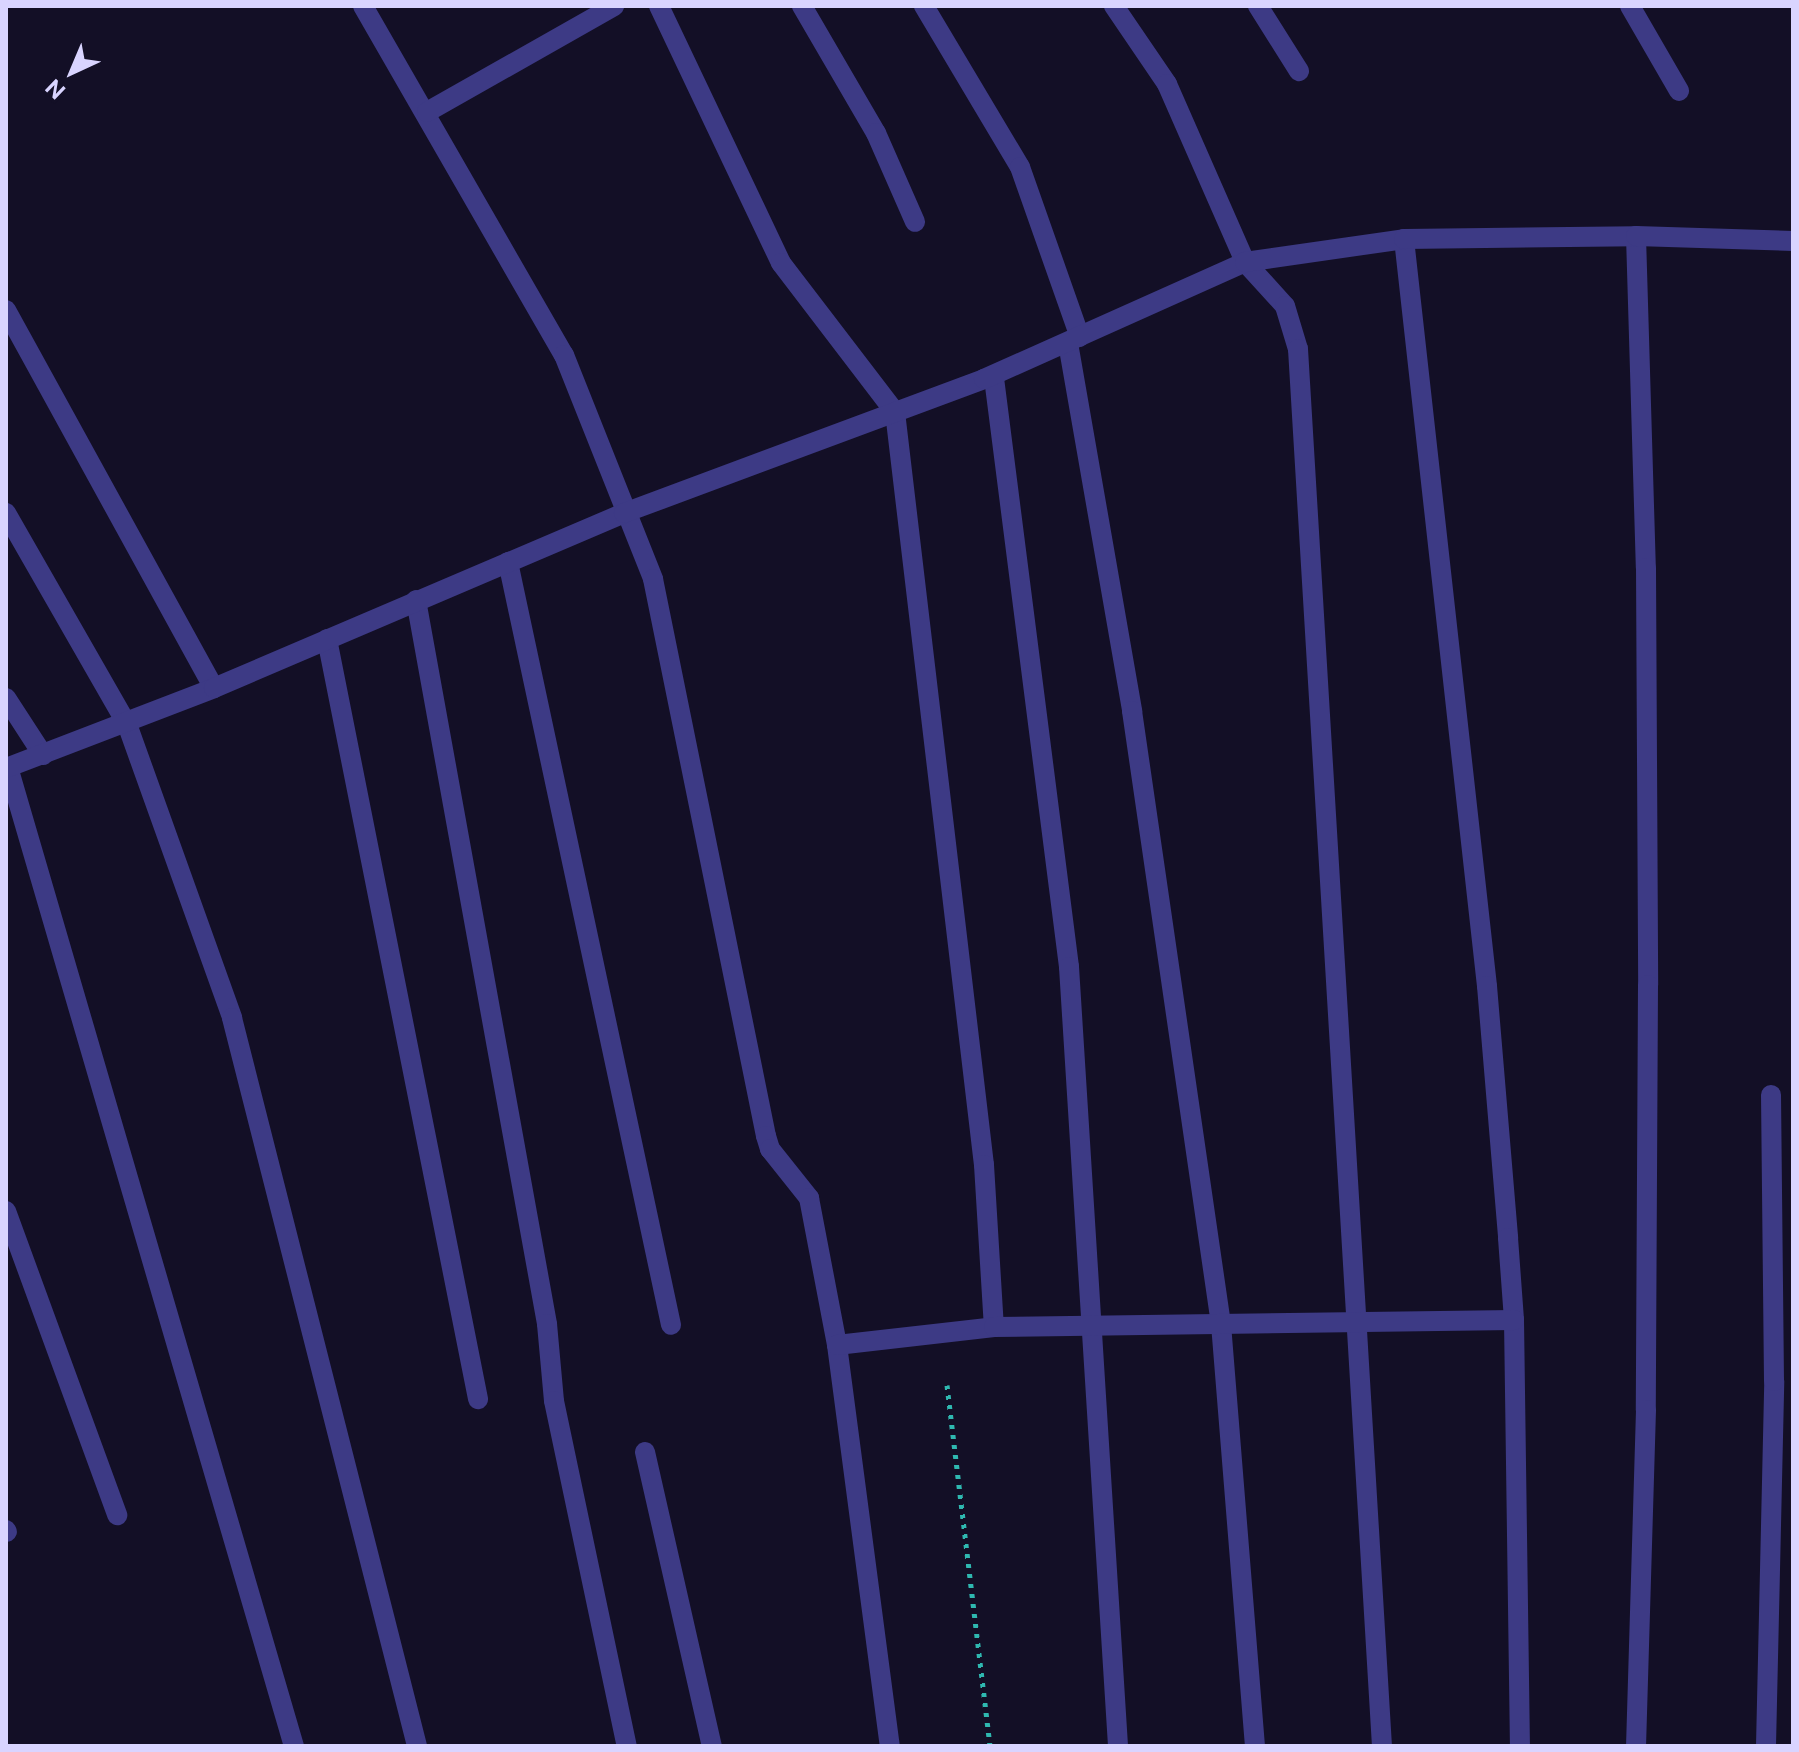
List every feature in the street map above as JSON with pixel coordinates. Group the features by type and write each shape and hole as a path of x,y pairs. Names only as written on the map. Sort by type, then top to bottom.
{"street":[{"path":"363,6 427,112 564,355 624,513 653,579 766,1136 770,1149 804,1187 809,1198 837,1345 890,1746"},
{"path":"427,112 614,6"},
{"path":"659,6 781,263 895,412 984,1165 994,1327"},
{"path":"802,6 876,133 915,222"},
{"path":"924,6 1020,167 1074,340 1132,711 1221,1324 1255,1746"},
{"path":"1114,6 1167,84 1245,262 1285,306 1298,349 1382,1746"},
{"path":"1258,6 1299,71"},
{"path":"1630,6 1679,91"},
{"path":"1636,236 1646,568 1648,1000 1646,1410 1636,1746"},
{"path":"294,1746 7,767 127,724 624,513 984,379 1245,262 1404,239 1636,236 1793,241"},
{"path":"1404,239 1487,986 1514,1320 1520,1746"},
{"path":"6,310 214,688"},
{"path":"984,379 994,378 1069,967 1118,1746"},
{"path":"6,513 127,724 232,1018 417,1746"},
{"path":"508,562 671,1325"},
{"path":"416,600 547,1324 554,1401 627,1746"},
{"path":"327,639 478,1399"},
{"path":"6,698 43,755"},
{"path":"1766,1746 1774,1381 1771,1095"},
{"path":"6,1211 117,1515"},
{"path":"837,1345 994,1327 1514,1320"},
{"path":"645,1452 712,1746"}],"path":[{"path":"947,1385 990,1746"}]}
